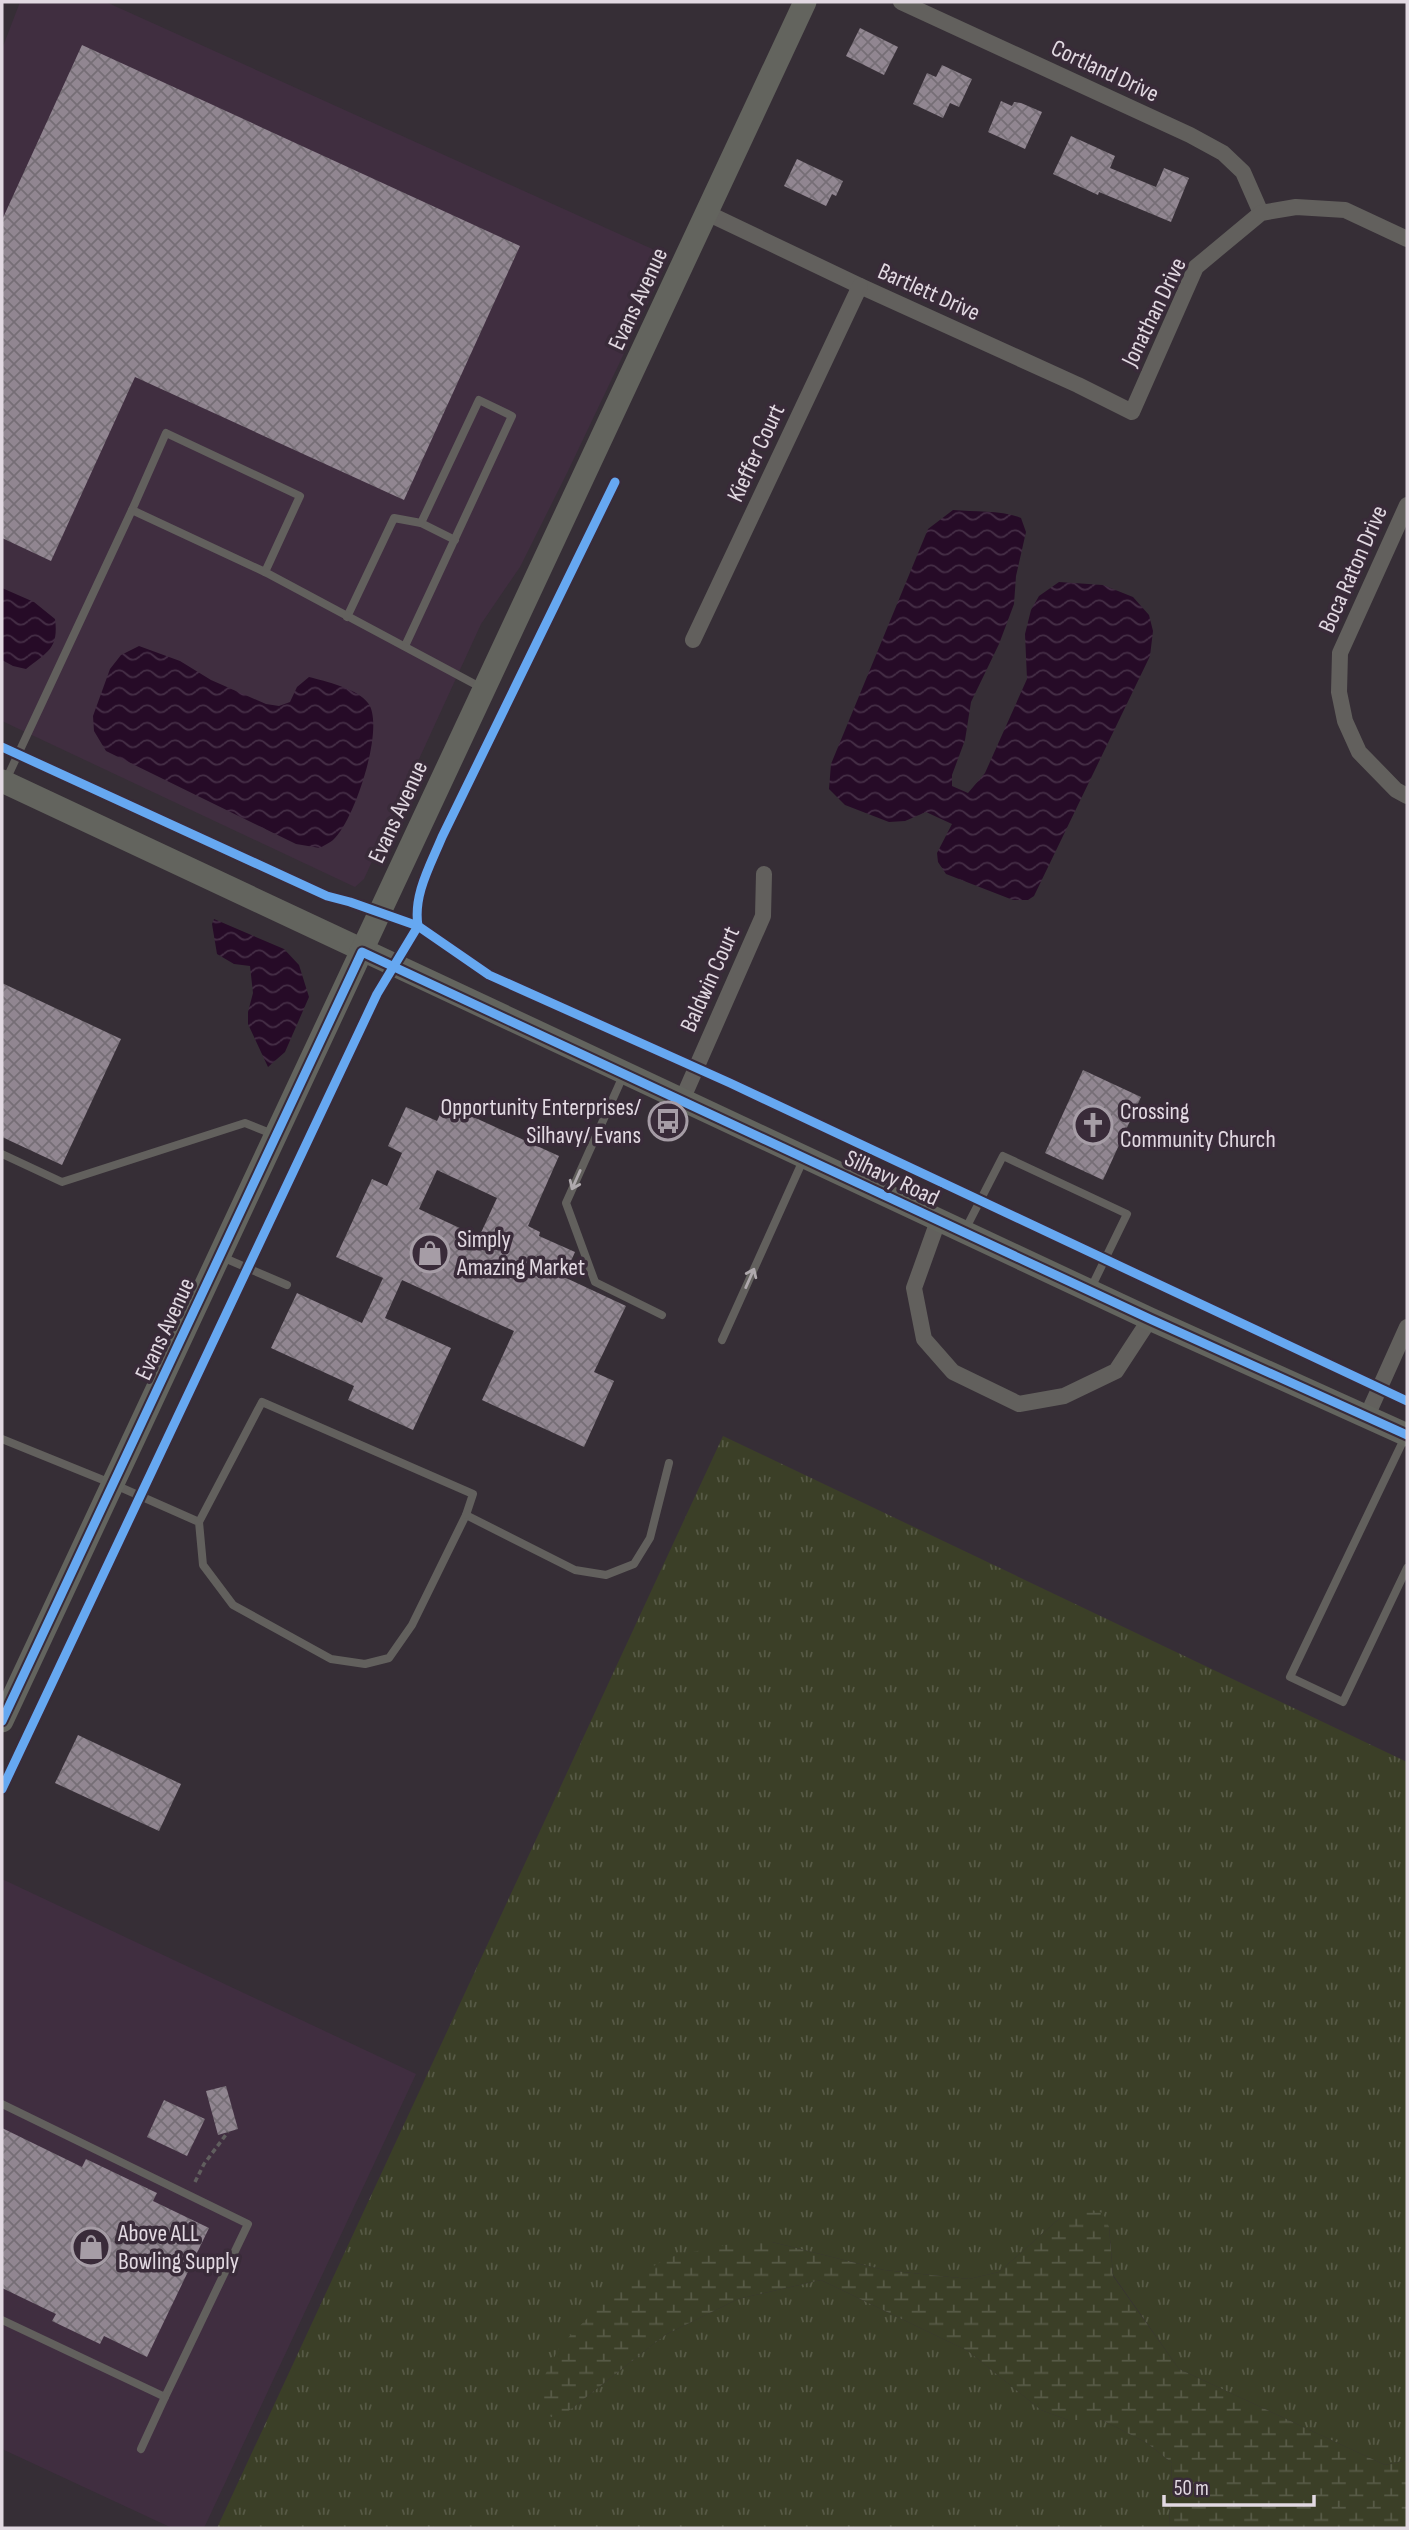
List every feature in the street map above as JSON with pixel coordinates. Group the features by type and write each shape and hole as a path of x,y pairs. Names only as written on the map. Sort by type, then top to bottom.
{"street":[{"name":"Evans Avenue","path":"2,1721 805,2"},
{"name":"Cortland Drive","path":"901,2 1190,135 1223,153 1243,172 1261,214"},
{"path":"1261,214 1296,207 1345,210 1407,239"},
{"name":"Bartlett Drive","path":"707,213 1132,412"},
{"name":"Jonathan Drive","path":"1132,412 1196,267 1261,214"},
{"name":"Kieffer Court","path":"693,640 860,286"},
{"name":"Boca Raton Drive","path":"1405,515 1340,653 1339,692 1345,721 1359,752 1396,790 1407,796"},
{"name":"Silhavy Road","path":"3,782 1150,1320 1406,1435"},
{"name":"Baldwin Court","path":"682,1100 763,916 764,874"},
{"path":"938,1221 915,1289 924,1339 953,1372 1019,1404 1064,1396 1116,1371 1150,1320"},
{"path":"1367,1416 1407,1326"}],"lane":[{"path":"405,646 512,416 479,400 421,523"},
{"path":"3,782 166,433 300,496 265,572"},
{"path":"132,510 265,572 485,689"},
{"path":"347,617 394,518 421,523 455,540"},
{"path":"624,1073 566,1203 595,1282 662,1315"},
{"path":"2,1154 62,1182 245,1123 276,1135"},
{"path":"964,1232 1003,1156 1115,1208 1127,1214 1090,1291"},
{"path":"722,1340 804,1158"},
{"path":"220,1256 287,1285"},
{"path":"262,1402 473,1494 466,1515 412,1625 389,1658 365,1664 331,1659 233,1605 203,1565 199,1522 262,1402"},
{"path":"1406,1435 1290,1677 1343,1702 1407,1568"},
{"path":"2,1439 199,1522"},
{"path":"466,1515 575,1570 606,1575 634,1564 650,1538 670,1464"},
{"path":"2,2104 248,2224 141,2449"},
{"path":"2,2320 165,2397"}],"path":[{"path":"188,2197 204,2164 228,2132"}],"shaded area":[{"path":"20,2 106,2 670,257 520,567 481,624 364,879 355,887 2,721 2,49"},
{"path":"2,1879 416,2074 204,2528 172,2528 2,2449"}],"green space":[{"path":"723,1436 1407,1762 1407,2460 1385,2465 1179,2369 1113,2275 1109,2227 1060,2218 999,2272 969,2279 884,2270 772,2242 566,2413 665,2335 738,2299 821,2280 968,2351 1041,2410 1068,2420 1102,2420 1147,2443 1172,2463 1169,2528 217,2528"},
{"path":"1088,2209 1103,2213 1109,2227 1113,2276 1179,2369 1385,2465 1407,2460 1407,2528 1169,2528 1172,2463 1147,2443 1102,2420 1068,2420 1041,2410 968,2351 821,2280 738,2299 665,2335 566,2413 551,2417 542,2407 545,2375 560,2346 624,2281 671,2257 724,2245 772,2242 884,2270 969,2279 999,2272 1060,2218"}],"water":[{"path":"953,510 1014,515 1021,518 1026,532 1016,576 1014,604 999,644 971,702 965,740 952,775 952,786 968,793 985,773 1027,679 1025,634 1031,610 1039,596 1059,582 1103,585 1133,597 1149,615 1153,631 1150,656 1034,896 1028,900 1013,900 946,874 938,862 937,853 952,824 926,812 905,821 889,822 845,805 829,789 831,764 928,529"},
{"path":"2,588 34,602 55,619 53,644 26,669 2,660"},
{"path":"139,646 180,661 211,680 266,704 279,706 290,702 297,687 309,677 341,686 368,703 373,715 373,732 365,773 350,814 333,840 320,848 296,844 106,751 94,731 93,716 110,669 121,655"},
{"path":"214,919 284,949 299,965 309,997 285,1052 268,1067 248,1024 253,993 250,966 234,964 217,954 212,924"}],"building":[{"path":"860,28 898,47 884,75 846,56"},
{"path":"82,45 520,246 404,500 135,377 51,561 2,538 2,220"},
{"path":"942,65 972,79 959,107 950,103 943,118 913,104 927,73 936,77"},
{"path":"1001,101 1012,106 1014,102 1021,103 1042,112 1025,149 988,132"},
{"path":"1071,136 1115,156 1110,168 1156,187 1164,168 1189,178 1171,222 1099,192 1098,195 1053,174"},
{"path":"797,159 843,181 836,196 832,194 826,206 784,186"},
{"path":"2,983 121,1039 62,1165 2,1137"},
{"name":"Crossing Community Church","path":"1083,1070 1141,1097 1103,1180 1045,1153"},
{"path":"445,1104 559,1156 528,1226 540,1232 539,1236 575,1252 564,1277 626,1306 594,1372 614,1381 584,1447 482,1400 514,1331 402,1280 385,1318 451,1348 413,1430 348,1400 354,1386 271,1348 297,1293 362,1323 383,1278 336,1257 372,1179 387,1186 402,1153 388,1146 406,1107 437,1121","holes":["437,1170 497,1198 479,1237 419,1209"]},
{"path":"78,1735 181,1784 159,1831 55,1783"},
{"path":"226,2086 238,2129 218,2135 206,2091"},
{"path":"164,2100 205,2119 187,2156 147,2137"},
{"path":"2,2128 82,2167 86,2159 157,2193 153,2201 209,2228 147,2357 104,2336 100,2344 52,2321 56,2314 2,2288"}],"cycle path":[{"path":"2,1789 377,994 418,926 420,892 442,837 615,482"},
{"path":"2,747 327,896 418,926 489,975 730,1083 1407,1401"},
{"path":"2,1721 362,952 1150,1319 1407,1435"}],"place":[{"name":"Opportunity Enterprises/ Silhavy/ Evans","path":"668,1121"},
{"name":"Crossing Community Church","path":"1093,1125"},
{"name":"Simply Amazing Market","path":"430,1253"},
{"name":"Above ALL Bowling Supply","path":"91,2247"}]}
